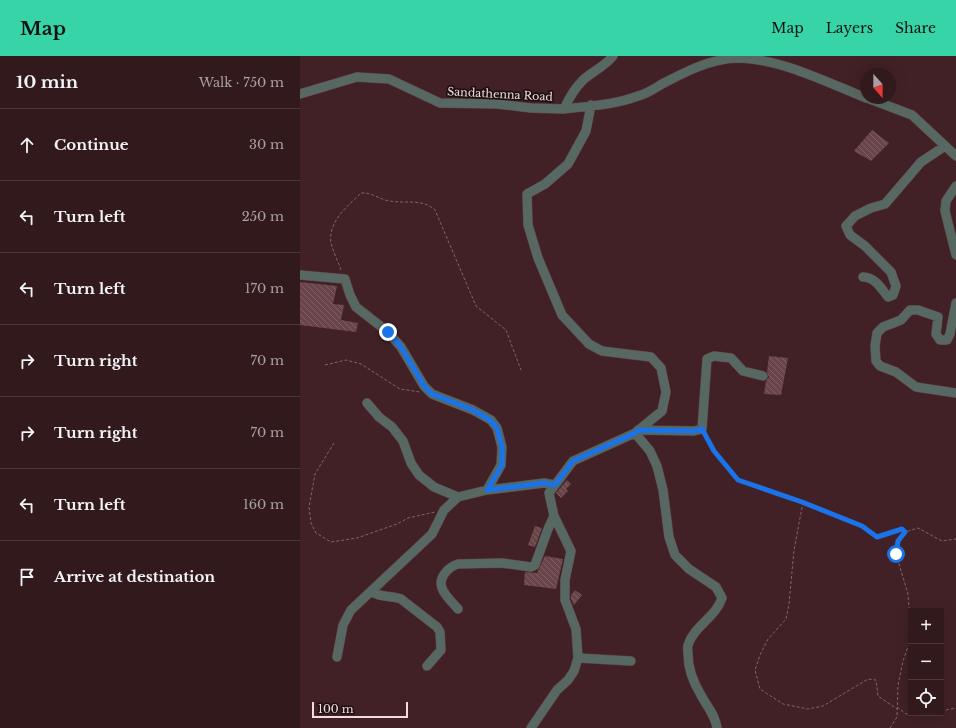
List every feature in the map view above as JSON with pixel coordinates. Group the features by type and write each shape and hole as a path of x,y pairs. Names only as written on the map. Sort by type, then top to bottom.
{"street":[{"path":"564,109 576,88 584,80 607,63 613,56"},
{"name":"Sandathenna Road","path":"300,94 357,77 389,79 440,103 497,104 531,108 564,109 612,103 639,96 679,75 709,63 735,58 758,60 788,67 860,96"},
{"name":"Sandathenna Road","path":"882,104 912,115 956,156"},
{"path":"531,728 557,690 568,680 574,671 578,658 576,629 564,600 565,580 571,551 554,516 549,493 573,461 637,431 662,412 666,392 661,368 651,357 602,351 590,344 562,315 538,258 528,225 527,194 545,184 568,164 586,131 590,105"},
{"path":"863,277 868,277 874,280 888,297 893,295 896,286 891,272 864,246 850,235 846,226 855,216 871,208 885,204 921,162 946,146"},
{"path":"956,186 946,201 945,211 956,255"},
{"path":"300,275 345,279 356,307 388,332 424,386 432,394 473,410 490,420 497,428 502,447 502,465 487,490"},
{"path":"956,303 950,334 947,340 940,340 936,334 938,317 918,310 910,310 901,320 882,327 877,333 875,346 876,361 880,366 896,372 916,387 956,393"},
{"path":"637,431 694,431 702,429 707,358 714,356 731,358 743,371 763,376"},
{"path":"367,403 379,417 392,427 403,441 411,463 419,474 434,487 458,497"},
{"path":"637,431 658,466 663,490 669,537 675,555 689,569 716,587 722,598 720,605 694,633 688,646 688,660 692,677 715,719 717,728"},
{"path":"337,657 343,625 351,610 432,534 444,510 458,497 487,490 544,483 555,485"},
{"path":"458,609 442,589 441,580 445,573 453,565 502,563 530,567 535,565 554,516"},
{"path":"371,591 376,595 394,596 401,599 437,627 440,632 441,650 427,666"},
{"path":"578,658 631,661"}],"path":[{"path":"345,279 331,242 333,226 336,219 361,193 366,193 390,201 417,202 430,205 435,210 476,306 506,330 520,370"},
{"path":"325,365 346,360 361,364 400,389 432,394"},
{"path":"702,429 714,451 738,480 802,502 862,526 877,537 902,529 905,532"},
{"path":"334,442 315,474 309,507 311,523 316,533 331,542 357,538 397,524 408,518 444,510"},
{"path":"802,502 794,550 789,604 786,619 768,639 760,654 755,670 760,689 783,704 808,708 823,706 868,679 876,680 878,696 908,714"},
{"path":"909,608 908,594 896,554 898,541 905,532 918,528 942,541 956,539"},
{"path":"890,728 897,717 899,679 909,644"},
{"path":"944,710 956,708"}],"building":[{"path":"872,130 889,143 871,161 854,151"},
{"path":"300,282 337,286 333,304 344,305 341,320 358,323 356,332 300,325"},
{"path":"769,356 788,358 781,395 764,394 766,381 769,377 767,372"},
{"path":"567,480 571,484 566,489 568,491 561,498 556,493"},
{"path":"535,526 542,528 535,547 528,545"},
{"path":"545,556 563,559 556,589 524,585 525,572 537,573"},
{"path":"575,590 582,595 574,605 571,595"}],"route":[{"path":"388,332 401,347 424,386 432,394 473,410 490,420 497,428 502,447 502,465 487,490 544,483 555,485 573,461 635,433 638,430 694,431 702,429 714,451 738,480 802,502 862,526 877,537 902,529 905,532 898,541 896,554"}]}
